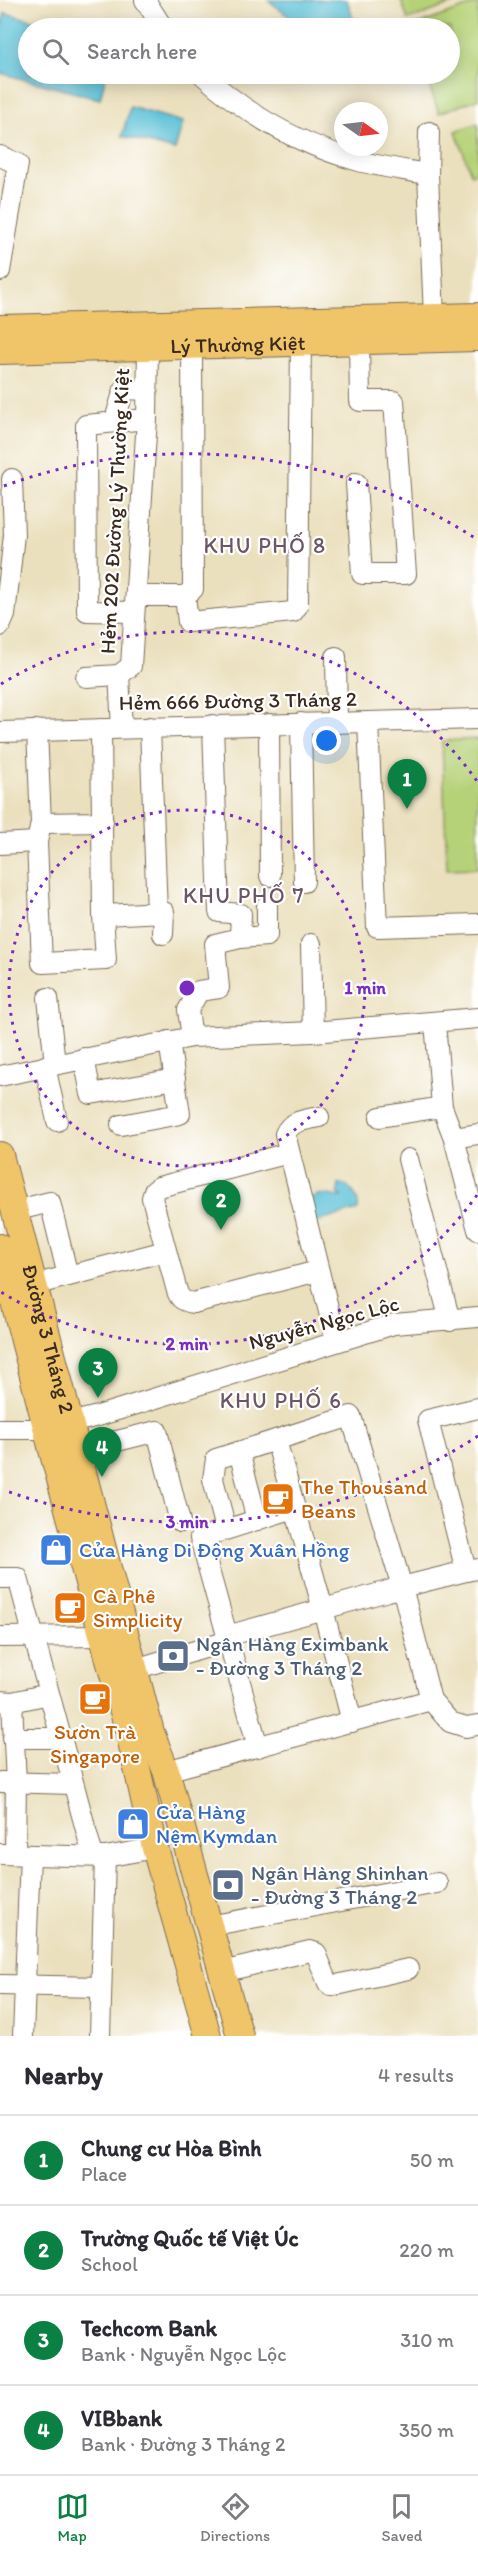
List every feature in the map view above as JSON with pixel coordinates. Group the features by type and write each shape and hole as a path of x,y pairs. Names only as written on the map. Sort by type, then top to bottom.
{"main road":[{"name":"Lý Thường Kiệt","path":"0,328 478,316"},
{"name":"Lý Thường Kiệt","path":"0,351 478,338"},
{"name":"Đường 3 Tháng 2","path":"0,1155 14,1211 15,1288"},
{"name":"Đường 3 Tháng 2","path":"0,1246 58,1426 103,1636 141,1735 155,1848 174,1930 190,1987 206,2031"},
{"name":"Đường 3 Tháng 2","path":"58,1426 77,1451 135,1669 144,1762 159,1806 206,2031"},
{"name":"Đường 3 Tháng 2","path":"141,1735 172,1770 227,1971 250,2036"},
{"name":"Đường 3 Tháng 2","path":"227,1971 240,2036"}],"street":[{"path":"145,0 157,18"},
{"path":"213,84 231,100 291,137 360,161 428,174"},
{"path":"429,132 428,174 434,317"},
{"path":"0,156 18,164 0,271"},
{"path":"356,483 362,574 406,574 394,401 360,401 359,341"},
{"path":"185,596 188,622 284,614 293,612 298,605 301,343"},
{"name":"Hẻm 202 Đường Lý Thường Kiệt","path":"86,677 119,675 131,666 147,418 148,346"},
{"path":"147,418 86,424 87,611 185,596 193,589 192,346"},
{"path":"115,420 124,389 147,390"},
{"path":"0,626 5,615 14,535 12,479"},
{"path":"336,657 337,723"},
{"path":"119,675 122,728"},
{"name":"Hẻm 666 Đường 3 Tháng 2","path":"0,732 478,719"},
{"path":"368,722 377,927 478,924"},
{"path":"301,723 304,882"},
{"path":"269,724 270,876"},
{"path":"213,726 219,912 241,914 240,938"},
{"path":"150,727 158,913"},
{"path":"37,730 42,963 106,960 103,915 101,729"},
{"path":"0,844 39,832 103,822"},
{"path":"192,1037 188,1010 199,991 219,988 215,944 240,938 267,936 267,905"},
{"path":"103,915 164,912 163,934"},
{"path":"311,944 313,1032"},
{"path":"48,998 50,1065 57,1121"},
{"path":"0,1076 192,1037 313,1032 478,1018"},
{"path":"435,1022 442,1107 454,1138 477,1220"},
{"path":"120,1125 180,1114 169,1041"},
{"path":"84,1058 91,1094 175,1079"},
{"path":"380,1117 442,1107"},
{"path":"319,1117 294,1123 288,1127 285,1134 336,1340"},
{"path":"454,1138 478,1134"},
{"path":"289,1153 159,1186 152,1198 180,1298 193,1303 318,1271"},
{"path":"408,1159 450,1321"},
{"path":"14,1211 50,1202 68,1276"},
{"path":"15,1288 166,1251"},
{"name":"Nguyễn Ngọc Lộc","path":"0,1428 58,1426 394,1324 478,1317"},
{"path":"135,1669 323,1609 472,1570 428,1420 478,1408"},
{"path":"226,1529 213,1479 216,1459 351,1416 402,1587 431,1700 450,1722 466,1727 478,1725"},
{"path":"77,1451 157,1431 180,1522"},
{"path":"276,1440 352,1722"},
{"path":"239,1452 257,1520"},
{"path":"258,1747 200,1538 294,1508"},
{"path":"0,1578 18,1578 73,1784 99,1857 100,2036"},
{"path":"0,1637 103,1636"},
{"path":"23,2036 25,1986 8,1782 13,1738 6,1702 49,1694"},
{"path":"172,1770 431,1700"},
{"path":"13,1738 61,1738"},
{"path":"8,1782 73,1784"},
{"path":"15,1854 99,1857 155,1848"},
{"path":"214,1925 437,1883"},
{"path":"227,1971 310,1951 316,1953 328,1983 332,1986 408,1969"},
{"path":"0,1985 101,1987"}],"green space":[{"path":"401,0 463,0 414,18 407,18"},
{"path":"478,3 478,99 439,113 429,84 460,84 460,18 437,18"},
{"path":"478,123 478,172 471,174 456,131"},
{"path":"478,739 478,868 447,869 442,741"}],"water":[{"path":"268,0 347,0 353,18 290,18"},
{"path":"5,13 24,18 18,18 18,78 0,73 0,31"},
{"path":"42,84 104,84 100,99"},
{"path":"130,107 183,122 175,150 122,136"},
{"path":"339,1184 351,1189 354,1193 358,1201 358,1210 313,1223 310,1199 322,1194 342,1197 338,1193"}],"place":[{"name":"Chung cư Hòa Bình","path":"407,809"},
{"name":"Trường Quốc tế Việt Úc","path":"221,1230"},
{"name":"Techcom Bank","path":"98,1398"},
{"name":"VIBbank","path":"102,1477"},
{"name":"The Thousand Beans","path":"278,1499"},
{"name":"Cửa Hàng Di Động Xuân Hồng","path":"56,1550"},
{"name":"Cà Phê Simplicity","path":"70,1608"},
{"name":"Ngân Hàng Eximbank - Đường 3 Tháng 2","path":"173,1656"},
{"name":"Sườn Trà Singapore","path":"95,1699"},
{"name":"Cửa Hàng Nệm Kymdan","path":"133,1824"},
{"name":"Ngân Hàng Shinhan - Đường 3 Tháng 2","path":"228,1885"}],"district":[{"name":"KHU PHỐ 8","path":"265,545"},
{"name":"KHU PHỐ 7","path":"244,895"},
{"name":"KHU PHỐ 6","path":"281,1400"}]}
